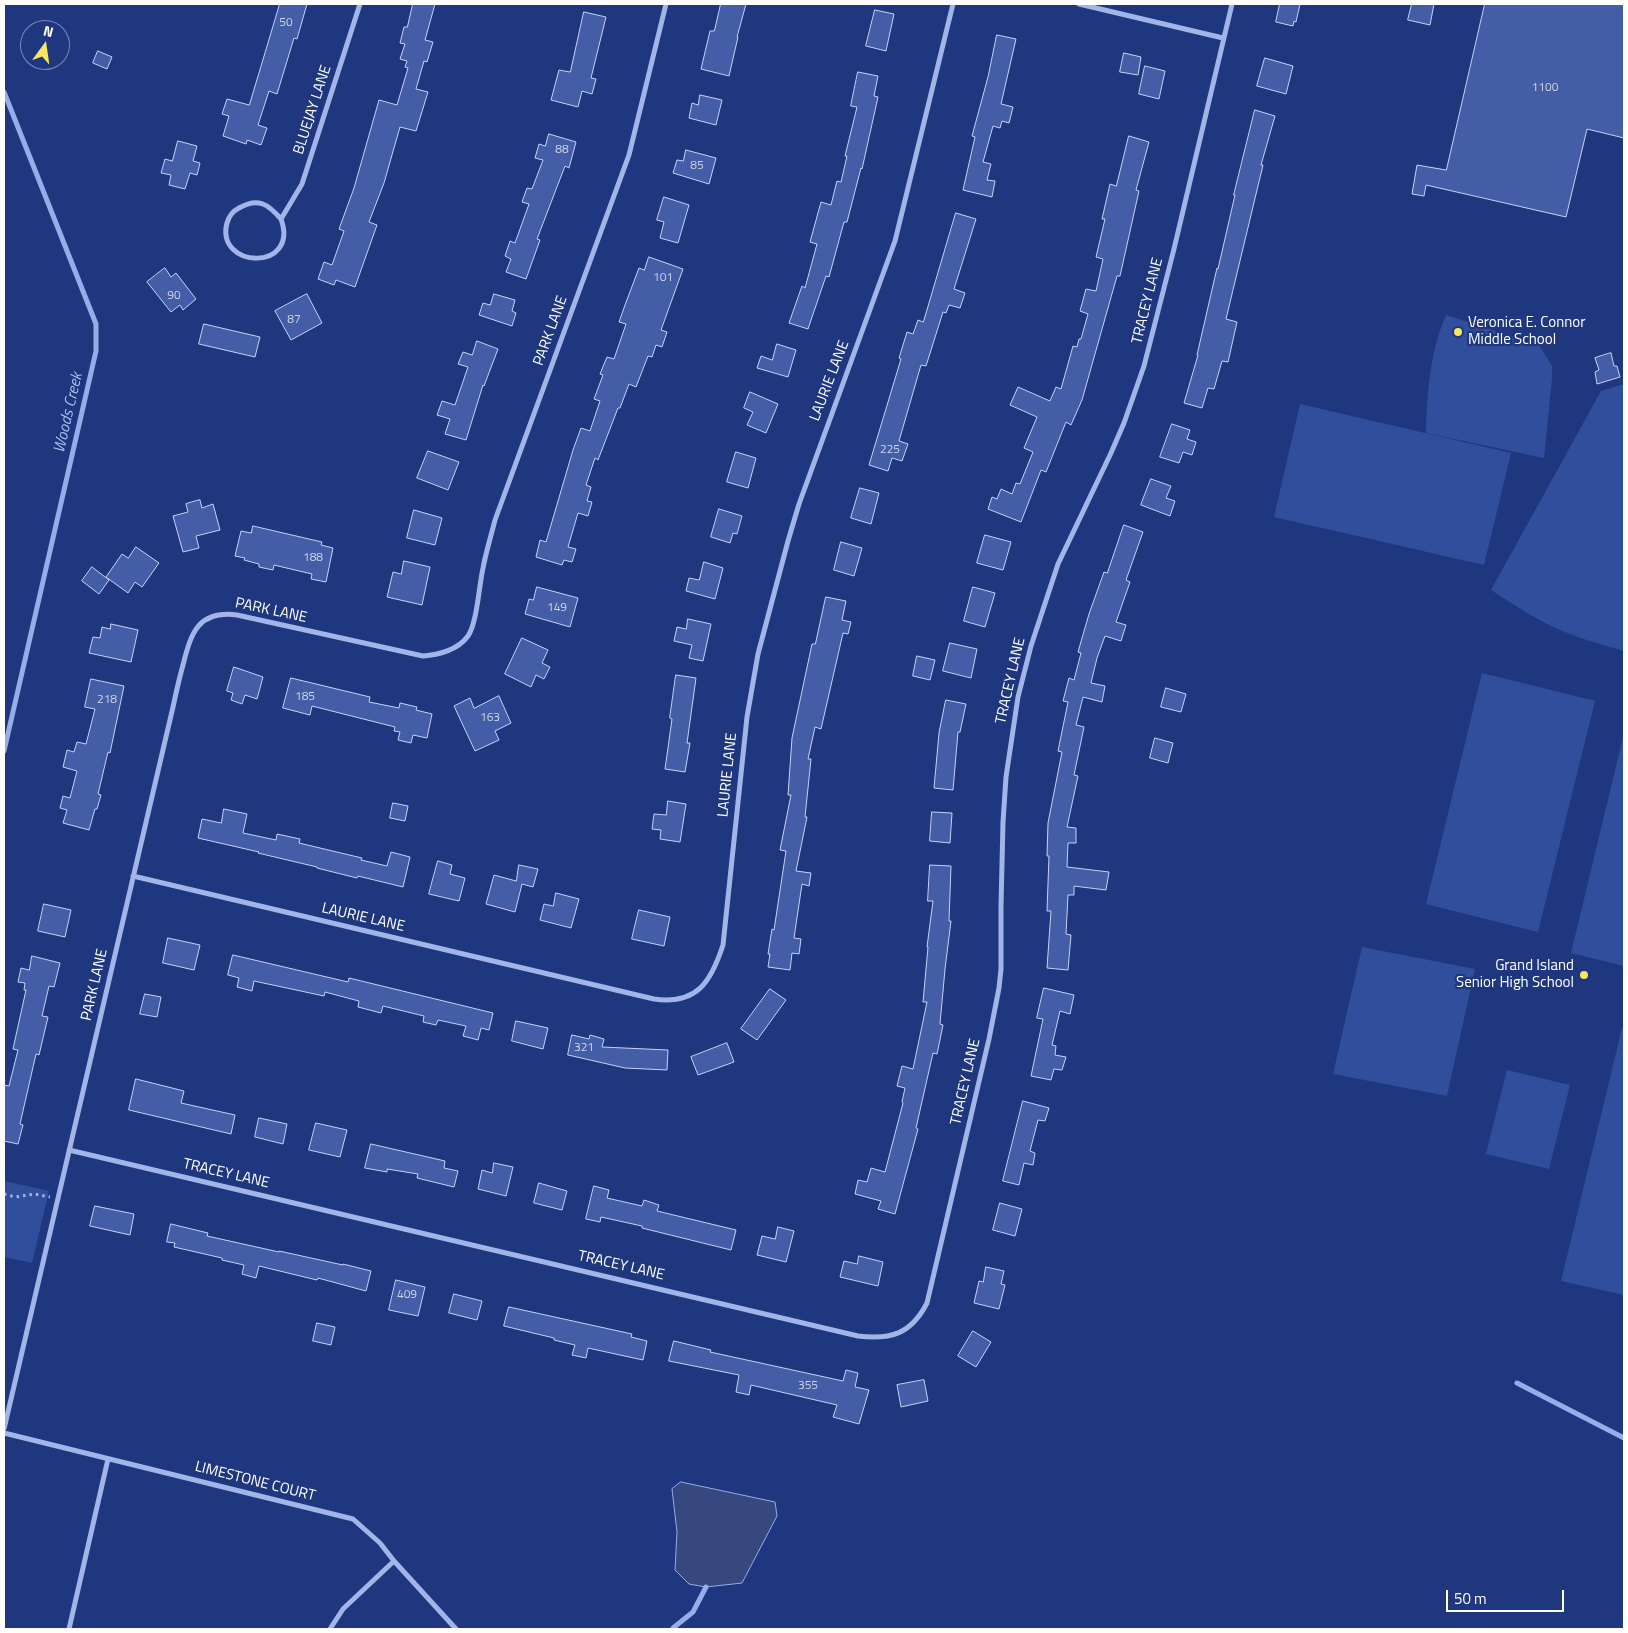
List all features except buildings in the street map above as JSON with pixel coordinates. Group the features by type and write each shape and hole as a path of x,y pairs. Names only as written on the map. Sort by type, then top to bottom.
{"street":[{"name":"BLUEJAY LANE","path":"281,219 302,184 360,4"},
{"name":"PARK LANE","path":"4,1429 187,648 195,630 205,619 220,614 236,615 423,656 443,652 467,638 474,622 483,568 498,513 629,155 666,4"},
{"name":"LAURIE LANE","path":"133,876 654,999 674,1001 686,998 704,985 714,968 723,945 747,717 758,654 788,540 809,475 895,241 953,4"},
{"path":"1079,4 1223,38"},
{"name":"TRACEY LANE","path":"69,1150 858,1336 887,1337 903,1331 914,1323 921,1315 927,1303 989,1039 998,988 1001,969 1000,906 1006,778 1018,696 1031,646 1058,564 1124,422 1144,366 1174,249 1232,4"},
{"path":"256,202 266,204 281,219 284,228 283,241 276,251 268,257 251,259 235,251 229,243 226,234 229,218 236,210 246,204 256,202"},
{"name":"LIMESTONE COURT","path":"4,1433 353,1519 380,1543 456,1629"},
{"path":"69,1629 108,1459"},
{"path":"330,1629 343,1609 394,1561"}],"path":[{"path":"4,1194 15,1196 30,1193 48,1197"}],"shaded area":[{"path":"1446,315 1539,345 1552,366 1544,458 1426,433 1430,372 1436,343"},
{"path":"1624,384 1624,651 1579,638 1555,628 1491,590 1601,391"},
{"path":"1300,404 1511,453 1484,565 1274,517"},
{"path":"1482,673 1595,701 1538,932 1426,904"},
{"path":"1624,733 1624,966 1571,953"},
{"path":"1362,947 1475,969 1447,1096 1333,1074"},
{"path":"1622,1028 1624,1029 1624,1295 1561,1281"},
{"path":"1507,1070 1570,1085 1549,1169 1486,1154"},
{"path":"4,1181 49,1191 32,1263 4,1257"},
{"path":"681,1482 775,1502 777,1516 742,1583 706,1587 689,1584 675,1570 677,1532 672,1489"}],"waterway":[{"name":"Woods Creek","path":"4,92 96,324 96,351 4,751"},
{"path":"1517,1383 1624,1438"},
{"path":"673,1628 693,1612 706,1587"}],"place":[{"name":"Veronica E. Connor Middle School","path":"1458,332"},
{"name":"Grand Island Senior High School","path":"1584,975"}]}
